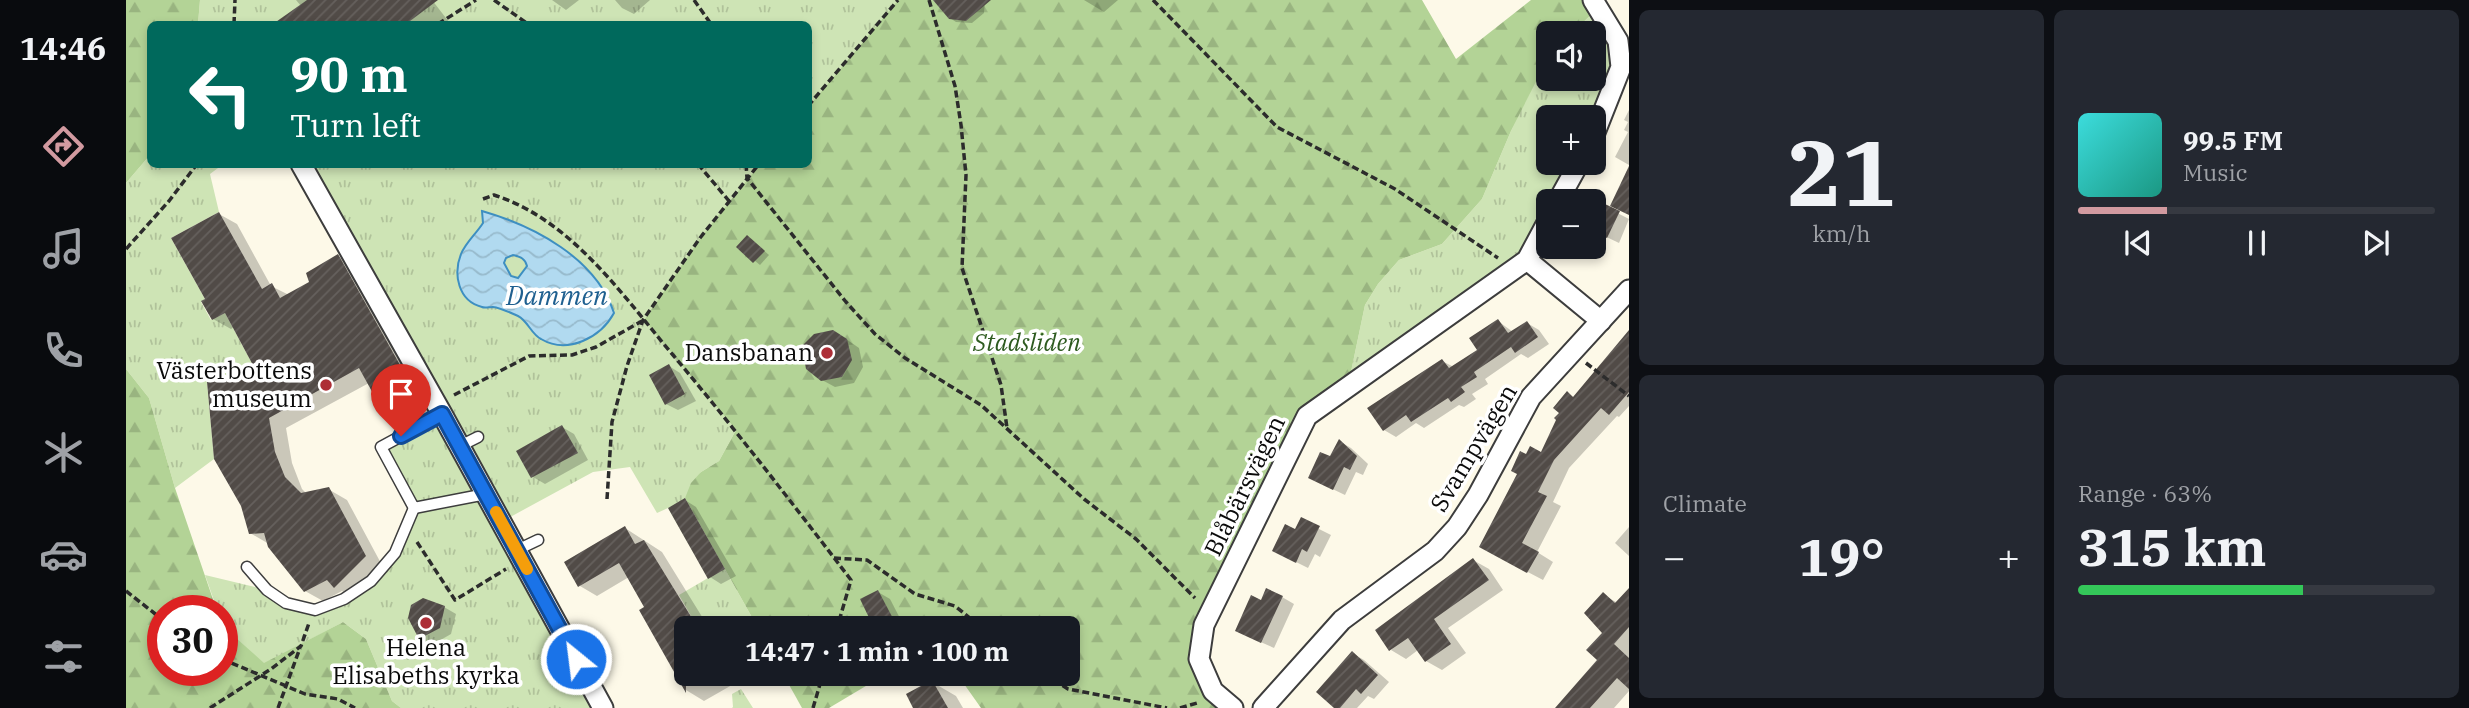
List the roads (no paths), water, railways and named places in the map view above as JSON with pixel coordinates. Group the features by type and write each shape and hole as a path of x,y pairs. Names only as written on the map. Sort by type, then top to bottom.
{"street":[{"path":"1593,0 1624,37 1621,67 1606,105"},
{"path":"303,168 440,409 469,442 486,494 603,708"},
{"name":"Blåbärsvägen","path":"1233,708 1213,691 1199,659 1204,625 1307,416 1520,265 1536,240"},
{"path":"1520,265 1601,321"},
{"name":"Svampvägen","path":"1264,708 1342,620 1436,551 1457,527 1478,495 1531,397 1629,290"}],"lane":[{"path":"414,508 381,447 440,409"},
{"path":"414,508 486,494"},
{"path":"247,567 267,590 286,603 315,610 344,598 371,581 395,553 414,508"},
{"path":"519,555 538,540"}],"water":[{"name":"Dammen","path":"482,211 542,235 561,247 593,276 605,293 614,313 608,322 583,341 562,345 538,337 518,316 496,308 482,307 467,299 458,278 459,262 461,254 483,223","holes":["513,255 524,260 527,266 518,278 511,276 504,263 506,258"]}],"place":[{"name":"Dansbanan","path":"827,353"},
{"name":"Västerbottens museum","path":"326,385"},
{"name":"Helena Elisabeths kyrka","path":"426,623"}],"park label":[{"name":"Stadsliden","path":"1027,343"}]}
